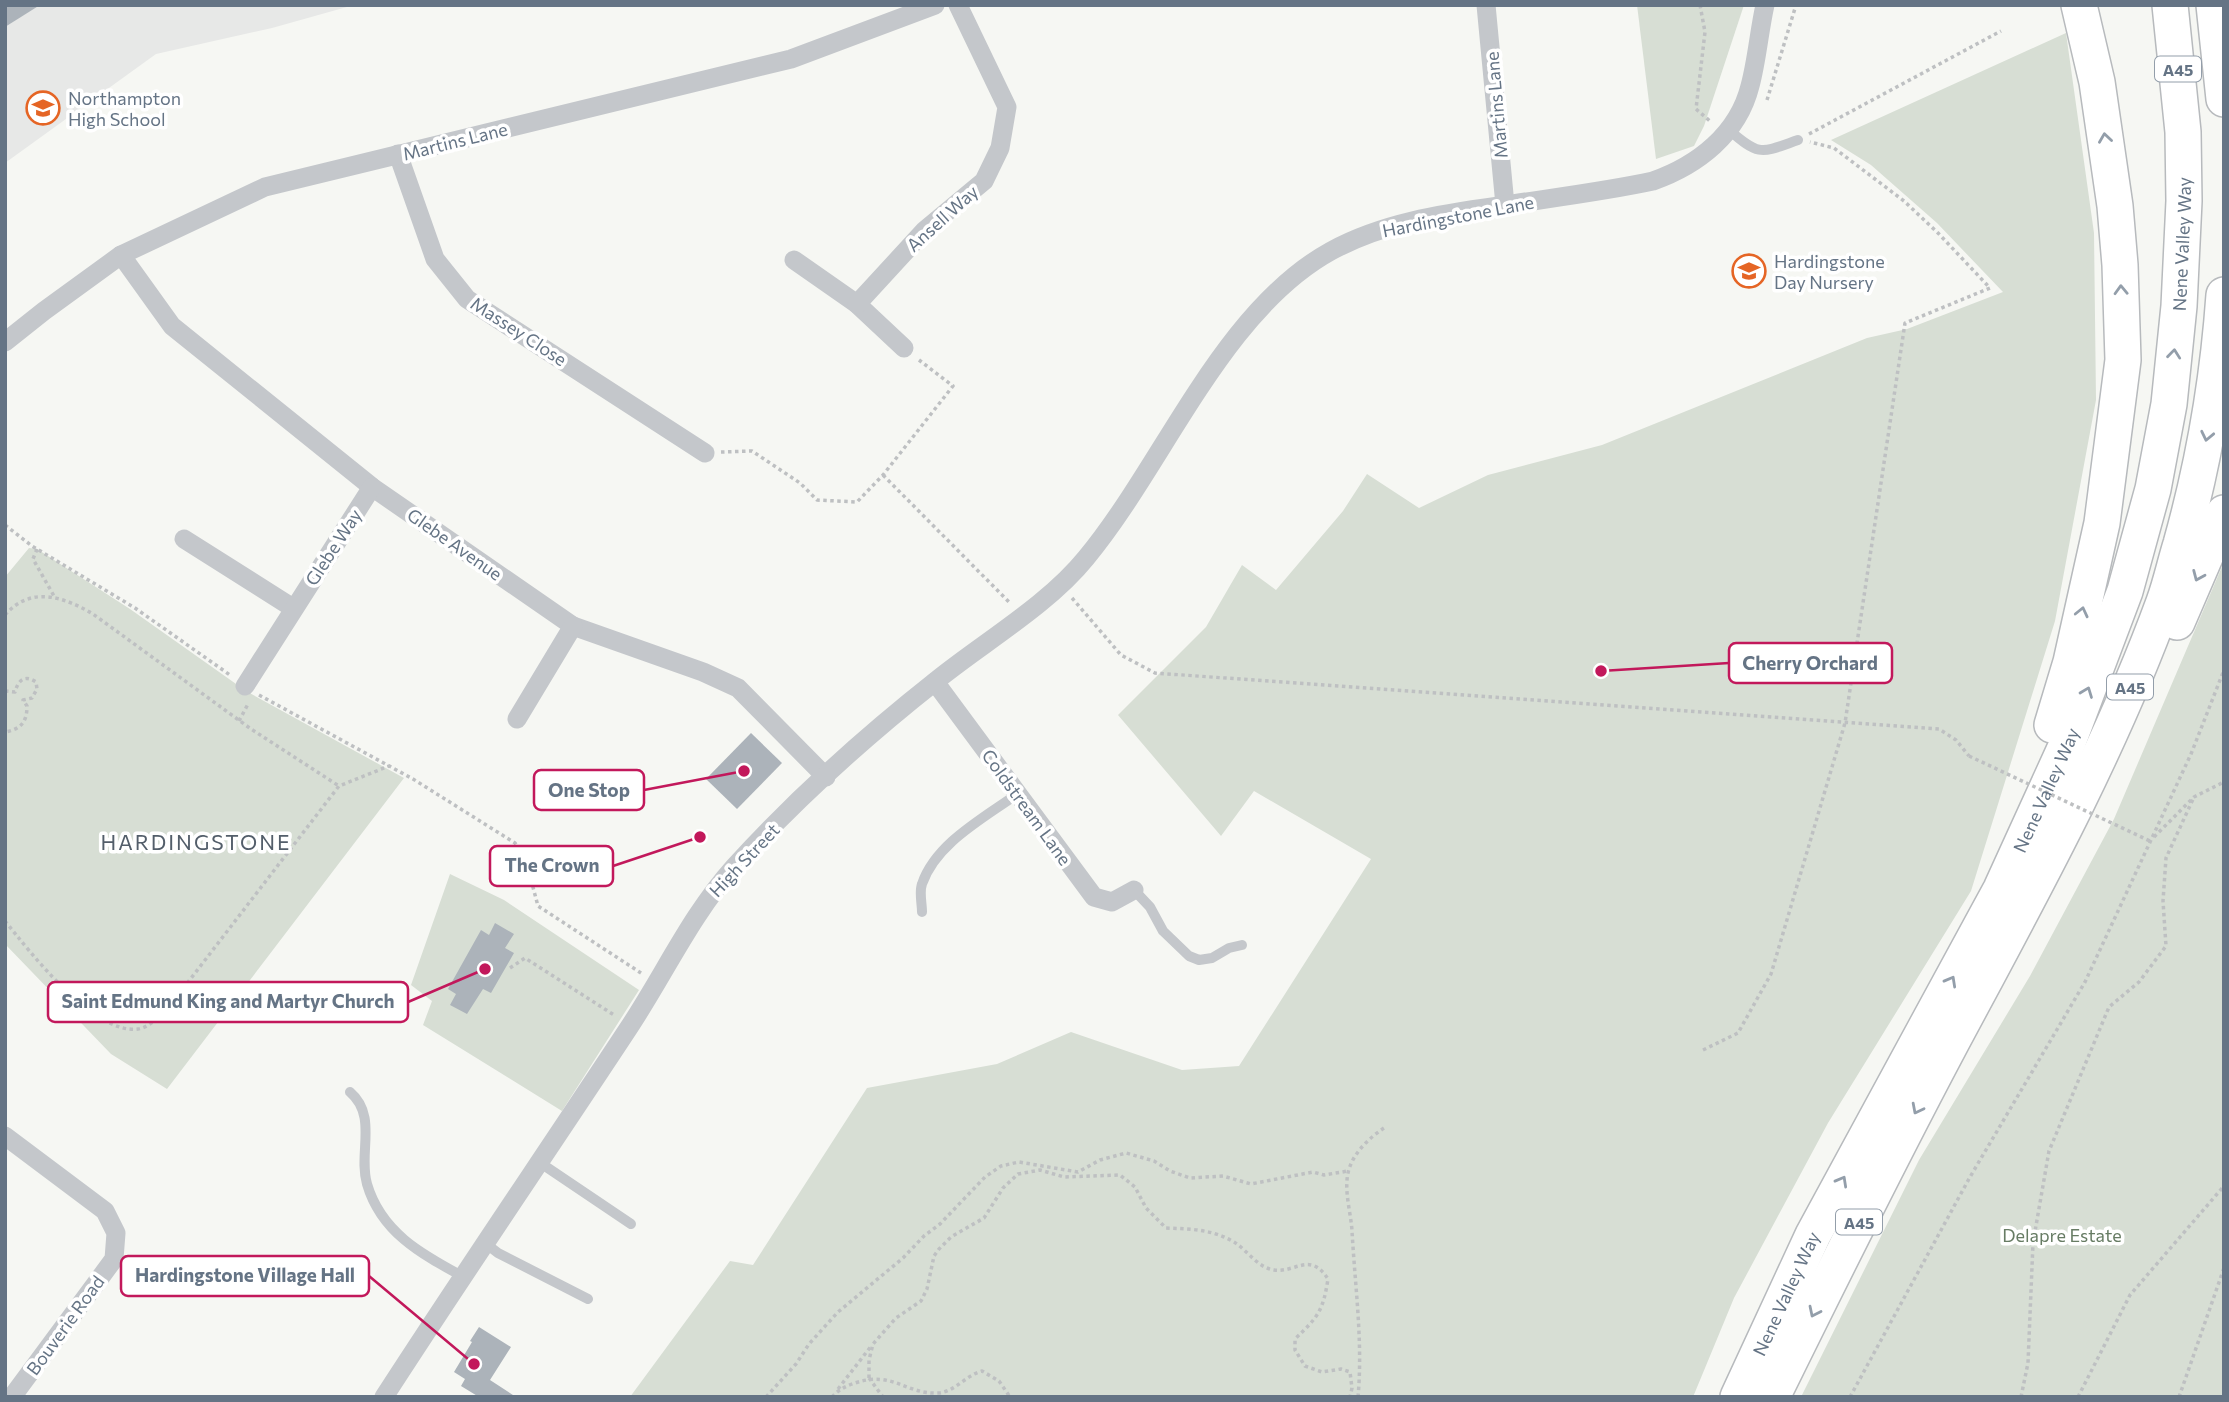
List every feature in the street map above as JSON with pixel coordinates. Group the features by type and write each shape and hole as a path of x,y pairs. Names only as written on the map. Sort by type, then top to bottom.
{"highway":[{"path":"2001,889 2074,649 2102,523 2123,360 2115,206 2097,82 2079,5"},
{"name":"Nene Valley Way","path":"1738,1397 1813,1235 2001,889 2068,742 2125,591 2153,489 2169,404 2179,306 2185,201 2183,132 2170,5"},
{"name":"A45","path":"2214,5 2224,99"},
{"name":"Nene Valley Way","path":"1772,1397 1948,1049 2041,878 2104,748 2165,600 2194,498 2211,414 2224,295"},
{"path":"1948,1049 2051,891 2126,737 2224,513"}],"street":[{"name":"Martins Lane","path":"5,342 121,255 265,187 791,59 935,5"},
{"name":"Ansell Way","path":"856,304 925,230 984,181 1000,148 1007,107 958,5"},
{"name":"Martins Lane","path":"1486,5 1504,205"},
{"name":"Hardingstone Lane","path":"1146,471 1241,332 1298,273 1329,252 1366,234 1418,220 1653,181 1696,162 1722,127 1741,110 1750,87 1765,5"},
{"name":"Massey Close","path":"398,154 435,259 467,299 705,453"},
{"name":"Glebe Avenue","path":"121,255 172,326 372,487 573,626 703,672 738,688 826,776"},
{"path":"794,260 856,304 904,348"},
{"name":"High Street","path":"384,1397 462,1276 631,1026 710,894 737,863 826,776 935,682 1023,615 1084,562 1146,471"},
{"name":"Glebe Way","path":"245,686 372,487"},
{"path":"184,540 293,608"},
{"path":"517,719 573,626"},
{"name":"Coldstream Lane","path":"935,682 1094,897 1112,902 1134,890"},
{"name":"Bouverie Road","path":"5,1136 105,1211 116,1233 114,1259 12,1397"}],"lane":[{"path":"1722,127 1747,145 1765,151 1798,140"},
{"path":"922,912 921,887 931,865 952,842 1017,794"},
{"path":"1134,890 1150,906 1163,931 1189,956 1199,960 1212,958 1229,948 1242,945"},
{"path":"351,1092 361,1101 367,1128 364,1154 367,1184 387,1225 419,1253 462,1276"},
{"path":"538,1162 631,1224"},
{"path":"484,1243 587,1299"}],"path":[{"path":"1700,5 1705,32 1696,109 1722,127"},
{"path":"1798,140 2001,31"},
{"path":"1703,1050 1738,1033 1772,974 1845,723 1905,323 1990,288 1904,201 1834,148 1798,140"},
{"path":"705,453 752,451 800,483 817,500 857,502 883,475 953,386 904,348"},
{"path":"883,475 1023,615"},
{"path":"5,526 37,549 135,608 245,686 465,810 515,843 526,861 538,906 657,984"},
{"path":"37,549 33,559 54,596"},
{"path":"5,615 23,601 36,596 54,596 70,601 93,614 251,729 339,786"},
{"path":"1073,600 1121,655 1155,673 1939,729 1956,740 1969,756 2150,841"},
{"path":"1850,1397 1970,1177 2085,982 2191,754 2224,670"},
{"path":"15,692 23,678 36,682 36,694 23,700"},
{"path":"5,691 15,692 27,706 23,724 5,732"},
{"path":"5,921 44,971 88,1010 114,1025 137,1030 150,1024 172,1003 339,786 389,766"},
{"path":"2150,841 2194,797 2224,782"},
{"path":"2021,1397 2028,1363 2033,1243 2049,1151 2109,1007 2139,982 2166,946 2163,901 2166,858 2194,797"},
{"path":"510,968 525,958 631,1026"},
{"path":"1358,1397 1358,1289 1349,1208 1348,1171 1355,1156 1370,1137 1384,1128"},
{"path":"766,1397 838,1312 904,1258 985,1177 1001,1166 1019,1162 1078,1172 1100,1160 1126,1153 1154,1161 1189,1178 1223,1176 1251,1184 1313,1172 1324,1175 1348,1171"},
{"path":"832,1397 896,1318 920,1301 927,1289 934,1256 941,1246 984,1218 1015,1175 1036,1170 1079,1178 1114,1174 1125,1178 1135,1187 1150,1214 1166,1228 1208,1230 1237,1244 1258,1262 1273,1270 1308,1264 1326,1275 1328,1279 1320,1313 1295,1339 1295,1350 1305,1366 1322,1372 1341,1369 1350,1372 1350,1397"},
{"path":"2078,1397 2130,1295 2224,1186"},
{"path":"2179,1397 2224,1268"},
{"path":"873,1344 869,1360 869,1378 883,1397"},
{"path":"837,1391 869,1378 885,1378 928,1393 936,1393 951,1389 982,1371 999,1381 1010,1397"}],"shaded area":[{"name":"Northampton High School","path":"5,5 354,5 272,28 156,54 5,163"}],"green space":[{"path":"1637,5 1744,5 1704,126 1694,146 1656,159"},
{"path":"2066,33 2094,233 2096,400 2055,621 1971,891 1828,1123 1734,1298 1693,1397 630,1397 730,1261 753,1265 867,1088 997,1064 1071,1032 1182,1070 1239,1066 1371,859 1254,791 1221,836 1118,715 1206,627 1242,565 1276,590 1343,511 1367,474 1419,508 1488,475 1602,445 1867,338 1907,329 2003,292 1937,223 1871,165 1831,140"},
{"path":"29,548 37,549 130,609 246,691 404,778 167,1089 111,1054 5,944 5,577"},
{"name":"Delapre Estate","path":"2224,562 2224,1397 1801,1397 1919,1160 2030,976 2114,819"},
{"path":"450,874 504,900 639,990 562,1111 423,1025 432,1001 411,985"}],"building":[{"path":"5,5 40,5 5,27"},
{"path":"751,733 782,763 737,809 706,779"},
{"path":"495,923 514,934 505,948 514,953 491,993 483,989 467,1014 450,1005 456,994 448,989 481,930 489,935"},
{"path":"479,1327 511,1347 490,1380 516,1397 479,1397 461,1386 465,1379 454,1372"}],"place":[{"name":"Northampton High School","path":"43,108"},
{"name":"Hardingstone Day Nursery","path":"1749,271"},
{"name":"Cherry Orchard","path":"1601,671"},
{"name":"One Stop","path":"744,771"},
{"name":"The Crown","path":"700,837"},
{"name":"Saint Edmund King and Martyr Church","path":"485,969"},
{"name":"Hardingstone Village Hall","path":"474,1364"}],"district":[{"name":"HARDINGSTONE","path":"196,841"}]}
